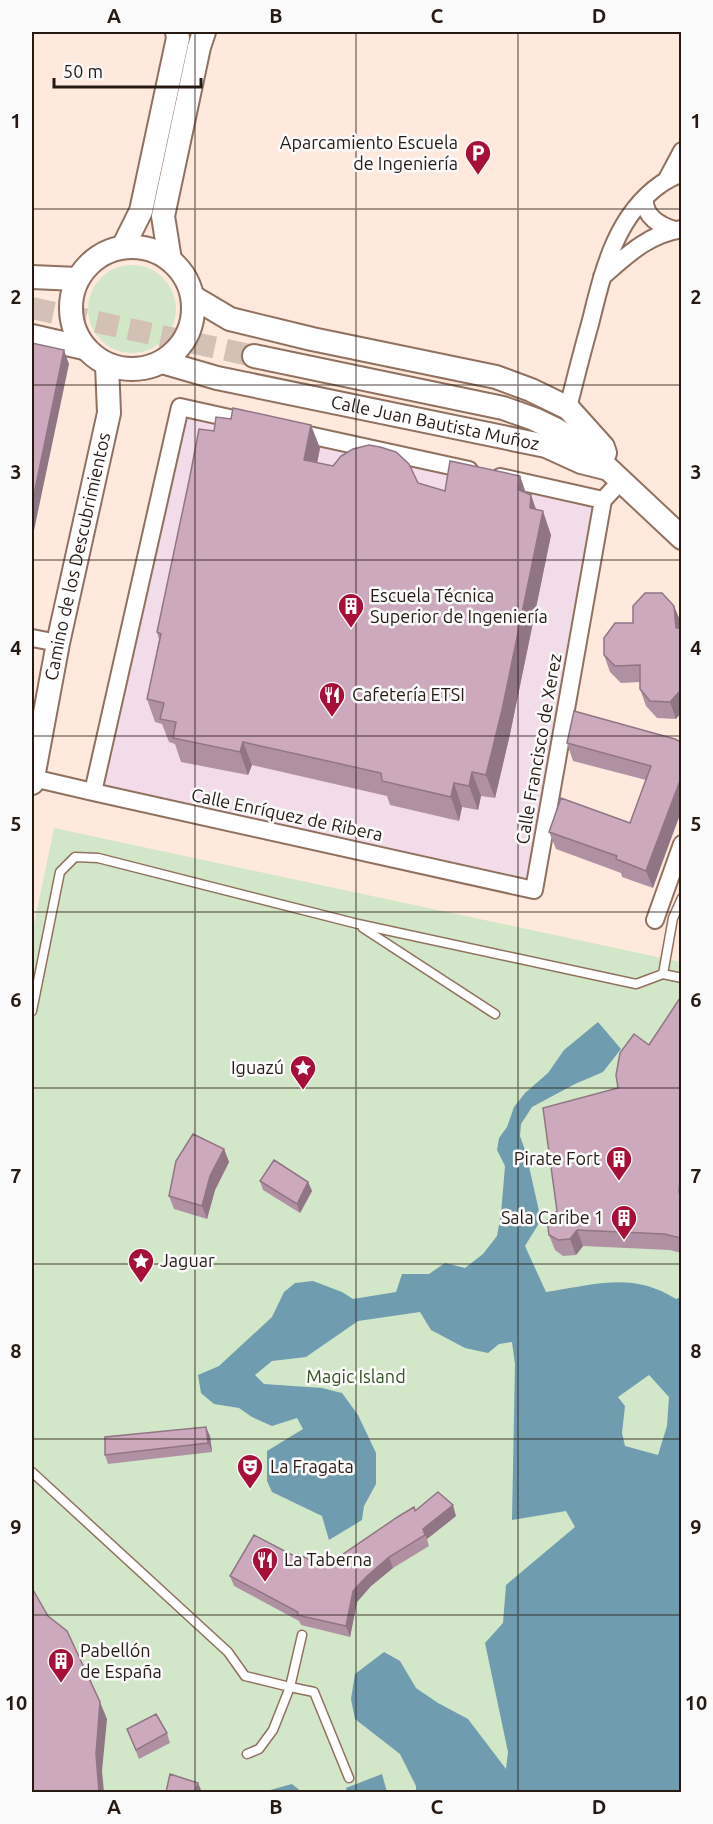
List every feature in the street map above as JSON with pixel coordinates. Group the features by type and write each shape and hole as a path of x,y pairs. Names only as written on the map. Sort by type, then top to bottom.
{"street":[{"path":"123,247 141,211 178,38 177,32"},
{"path":"170,260 163,216 204,32"},
{"path":"568,408 602,278 614,242 630,215 645,198 674,177 681,151"},
{"path":"645,198 645,207 654,219 664,227 678,230"},
{"path":"602,278 638,246 659,235 678,230"},
{"path":"123,247 148,249 170,260 184,277 193,297 193,316 188,335 177,350 162,362 144,369 125,370 107,365 94,358 84,348 72,326 70,302 77,279 89,264 105,253 123,247"},
{"path":"32,277 77,279"},
{"path":"193,297 230,319 312,339 496,376 531,390 568,408 603,447 616,475"},
{"path":"32,336 84,348"},
{"path":"254,356 502,408 534,419 584,446 681,538"},
{"name":"Calle Juan Bautista Muñoz","path":"162,362 217,378 546,446 616,475"},
{"name":"Camino de los Descubrimientos","path":"32,780 58,644 109,413 107,365"},
{"path":"93,792 180,407 603,500 616,475"},
{"name":"Calle Francisco de Xerez","path":"534,890 603,500"},
{"path":"32,638 58,644"},
{"name":"Calle Enríquez de Ribera","path":"32,780 534,890"},
{"path":"655,920 681,844"}],"lane":[{"path":"32,1011 60,872 75,857 98,858 358,924 636,984 663,974 681,978"},
{"path":"663,974 673,918 681,898"},
{"path":"358,924 495,1014"},
{"path":"32,1472 228,1652 245,1676 314,1692 349,1778"},
{"path":"246,1754 259,1749 273,1730 290,1687 302,1635"}],"shaded area":[{"name":"Escuela Técnica Superior de Ingeniería","path":"180,407 597,498 534,890 93,792"}],"green space":[{"path":"132,265 149,269 163,278 172,292 176,309 172,326 163,340 149,349 132,353 115,349 101,340 92,326 88,309 92,292 101,278 115,269"},
{"name":"Magic Island","path":"54,828 681,962 681,1792 32,1792 32,934"}],"water":[{"path":"598,1022 621,1049 603,1072 532,1107 521,1124 520,1136 541,1220 525,1246 546,1292 612,1282 644,1285 660,1290 676,1299 681,1297 681,1792 416,1792 416,1786 400,1754 355,1719 351,1699 355,1674 384,1652 400,1661 416,1688 468,1719 506,1769 508,1752 485,1643 503,1623 506,1585 575,1527 566,1511 512,1520 515,1364 512,1342 499,1344 488,1353 465,1348 431,1330 420,1312 358,1321 306,1357 272,1361 255,1375 264,1384 322,1388 342,1393 358,1415 376,1453 376,1484 364,1506 362,1520 329,1540 322,1516 272,1492 267,1481 267,1451 303,1429 297,1418 272,1426 239,1408 214,1404 201,1393 198,1375 219,1366 272,1317 284,1292 295,1283 313,1281 342,1292 353,1299 396,1292 402,1274 429,1274 445,1263 465,1268 483,1254 497,1236 501,1214 505,1166 497,1150 499,1138 507,1127 514,1107 525,1093 548,1073 564,1050","holes":["649,1375 669,1397 667,1426 658,1455 625,1446 622,1433 625,1406 618,1397"]},
{"path":"382,1774 387,1792 347,1792 346,1788"},
{"path":"292,1784 302,1792 263,1792"}],"building":[{"path":"32,343 64,350 32,504"},
{"name":"Escuela Técnica Superior de Ingeniería","path":"233,408 311,425 304,460 333,466 341,456 353,449 369,445 380,447 396,452 409,464 418,483 445,491 450,461 520,476 519,490 531,495 530,508 543,511 502,710 486,775 472,772 469,786 454,783 451,797 382,781 381,773 243,742 240,752 173,738 176,722 160,719 164,703 147,699 161,634 157,632 199,429 214,431 216,417 231,419"},
{"path":"645,593 662,593 674,606 676,628 681,628 681,690 670,702 650,701 640,689 640,665 615,666 604,655 604,638 615,623 633,623 633,606"},
{"path":"574,711 681,742 681,778 646,871 616,859 617,856 549,832 561,798 630,823 651,766 567,743"},
{"name":"Pirate Fort","path":"680,998 681,1169 679,1192 681,1195 681,1238 664,1234 577,1230 570,1239 558,1240 549,1235 547,1220 557,1211 543,1108 618,1088 616,1075 620,1053 634,1034 649,1045"},
{"path":"193,1134 224,1149 210,1176 202,1206 169,1196 176,1161"},
{"path":"274,1160 308,1182 297,1204 260,1181"},
{"path":"206,1427 208,1443 105,1455 105,1437"},
{"path":"438,1492 453,1505 423,1529 425,1535 389,1557 353,1591 346,1626 297,1615 298,1612 230,1576 254,1535 296,1557 298,1554 324,1567 414,1507 415,1511"},
{"name":"Pabellón de España","path":"32,1588 48,1616 67,1631 100,1702 96,1754 99,1792 32,1792"},
{"path":"156,1714 167,1733 136,1750 127,1729"},
{"path":"170,1774 198,1783 195,1792 166,1792"}],"tunnel":[{"path":"32,308 254,356"}],"place":[{"name":"Aparcamiento Escuela de Ingeniería","path":"478,176"},
{"name":"Escuela Técnica Superior de Ingeniería","path":"351,629"},
{"name":"Cafetería ETSI","path":"332,718"},
{"name":"Iguazú","path":"303,1091"},
{"name":"Pirate Fort","path":"619,1182"},
{"name":"Sala Caribe 1","path":"624,1241"},
{"name":"Jaguar","path":"141,1284"},
{"name":"La Fragata","path":"250,1490"},
{"name":"La Taberna","path":"265,1583"},
{"name":"Pabellón de España","path":"61,1684"}]}
